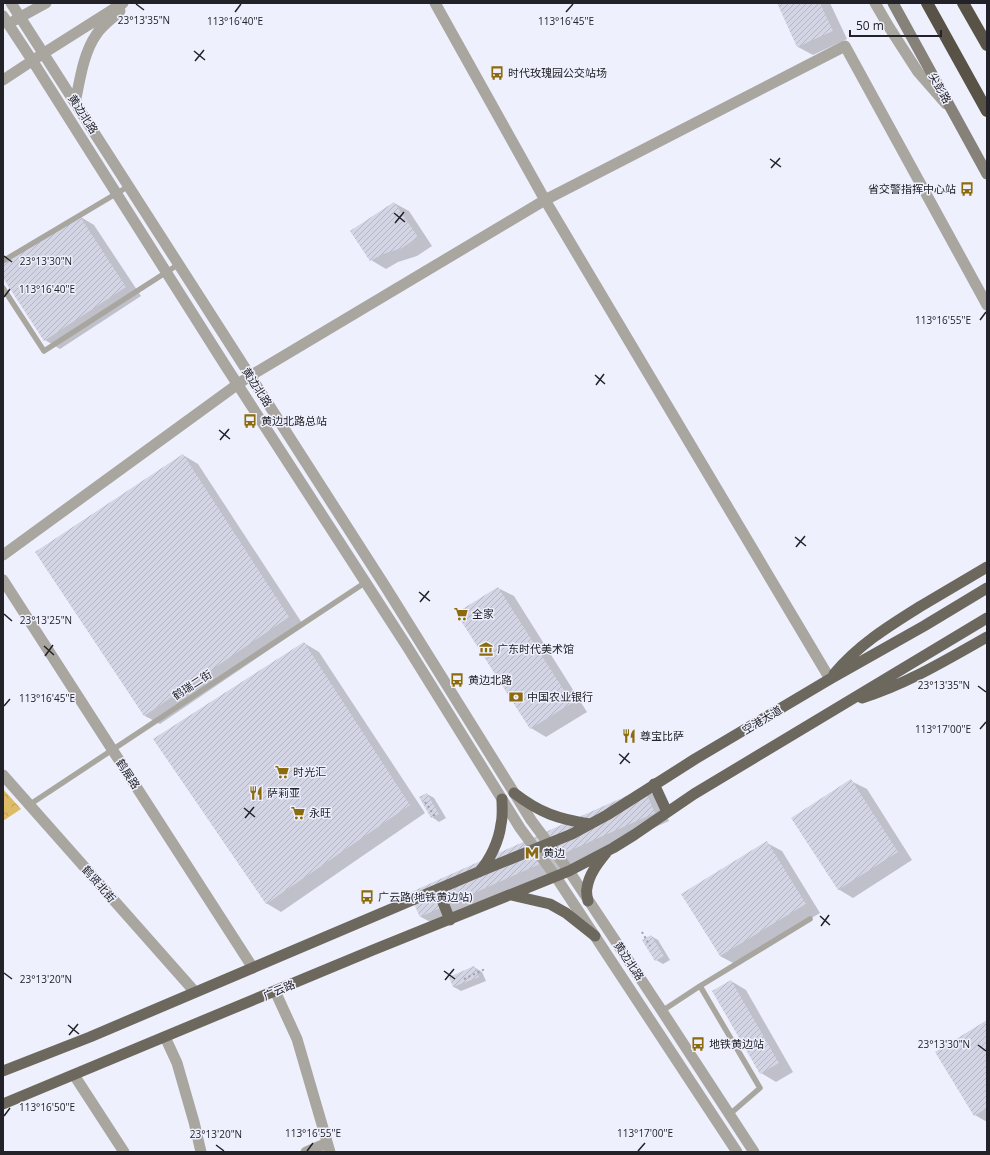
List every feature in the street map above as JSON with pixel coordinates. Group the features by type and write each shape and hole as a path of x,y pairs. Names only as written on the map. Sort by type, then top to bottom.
{"highway":[{"path":"927,3 987,111"},
{"path":"963,3 987,45"}],"main road":[{"name":"尖彭路","path":"892,3 987,174"},
{"path":"830,679 843,663 871,639 987,567"},
{"name":"空港大道","path":"535,849 572,834 607,815 654,784 830,679 924,626 987,588"},
{"path":"569,871 634,835 699,791 987,618"},
{"path":"844,703 870,696 902,684 930,670 987,637"},
{"path":"654,784 667,812"},
{"path":"514,793 528,804 550,815 590,824"},
{"path":"479,872 489,858 497,841 502,824 502,799"},
{"path":"3,1071 90,1037 535,849"},
{"path":"588,901 587,889 590,877 608,850"},
{"name":"广云路","path":"3,1104 569,871"},
{"path":"438,890 450,920"},
{"path":"511,895 550,904 566,913 595,936"}],"street":[{"name":"黄边北路","path":"11,3 389,593 514,793 548,844 569,871 754,1152"},
{"path":"5,23 46,3"},
{"path":"3,80 123,3"},
{"path":"75,103 84,63 88,50 96,34 128,3"},
{"path":"435,3 545,200 830,679"},
{"path":"875,3 918,72 954,113"},
{"name":"黄边北路","path":"5,23 32,60 116,194 366,582 520,828 556,877 737,1152"},
{"path":"3,555 250,376 545,200 846,46 987,305"},
{"path":"289,463 301,455"},
{"name":"鹤展路","path":"3,580 253,968"},
{"name":"鹤贤北街","path":"3,775 194,992"},
{"path":"275,991 297,1039 328,1147 306,1152"},
{"path":"165,1037 177,1063 201,1152"},
{"path":"74,1075 124,1152"}],"lane":[{"path":"3,261 129,186"},
{"path":"3,288 44,351 179,264"},
{"name":"鹤瑞二街","path":"29,805 366,582"},
{"path":"662,1011 810,919"},
{"path":"700,986 760,1088 730,1114"}],"path":[{"path":"425,802 436,818"},
{"path":"642,932 650,946"},
{"path":"464,979 485,969"}],"green space":[{"path":"3,789 21,809 3,821"}],"building":[{"path":"777,3 820,3 833,31 797,47"},
{"path":"394,202 418,237 402,248 383,254 370,261 350,231"},
{"path":"79,215 126,287 44,341 3,278 3,264"},
{"path":"183,454 289,617 144,716 35,552"},
{"path":"498,587 572,703 530,729 456,613"},
{"name":"时光汇","path":"304,642 410,805 266,904 153,739"},
{"path":"851,779 898,852 838,890 791,818"},
{"name":"黄边","path":"644,788 655,813 420,917 409,893"},
{"path":"427,793 439,814 431,818 419,797"},
{"path":"767,841 806,904 720,956 681,894"},
{"path":"651,935 664,956 655,961 642,940"},
{"path":"474,966 479,977 453,987 449,977"},
{"path":"731,980 779,1063 760,1074 712,991"},
{"path":"987,1020 987,1108 974,1116 935,1052"}],"place":[{"name":"时代玫瑰园公交站场","path":"497,73"},
{"name":"省交警指挥中心站","path":"967,189"},
{"name":"黄边北路总站","path":"250,421"},
{"name":"全家","path":"461,614"},
{"name":"广东时代美术馆","path":"486,649"},
{"name":"黄边北路","path":"457,680"},
{"name":"中国农业银行","path":"516,697"},
{"name":"尊宝比萨","path":"629,736"},
{"name":"时光汇","path":"282,772"},
{"name":"萨莉亚","path":"256,793"},
{"name":"永旺","path":"298,813"},
{"name":"黄边","path":"532,853"},
{"name":"广云路(地铁黄边站)","path":"367,897"},
{"name":"地铁黄边站","path":"698,1044"}]}
